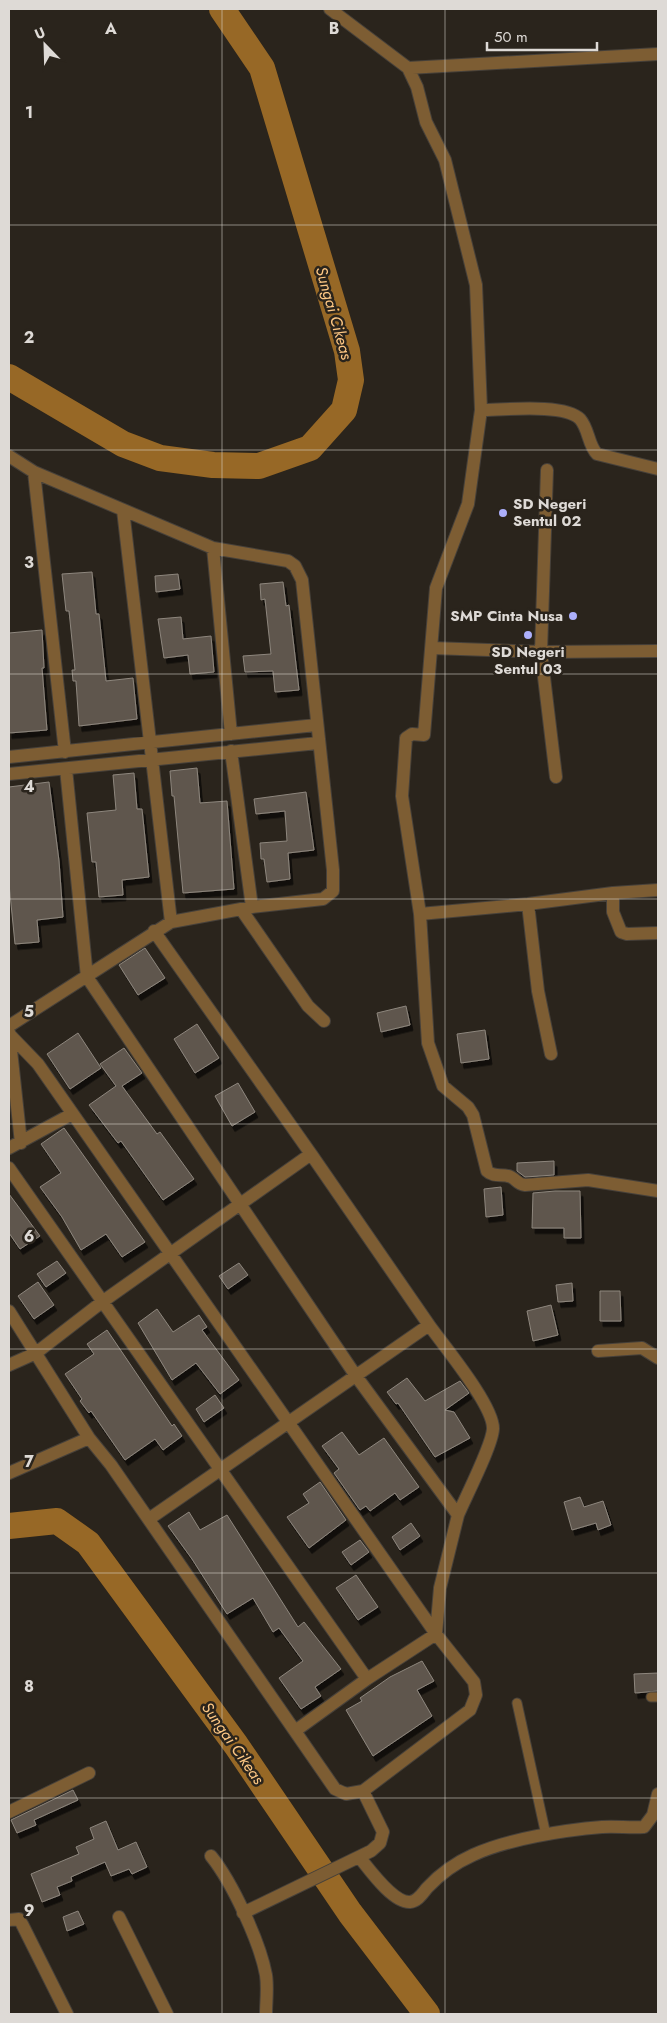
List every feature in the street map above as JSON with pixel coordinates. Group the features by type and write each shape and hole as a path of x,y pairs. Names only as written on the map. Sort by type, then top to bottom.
{"street":[{"path":"330,9 408,68 417,87 426,122 450,173 471,259 478,304 481,410 468,504 436,588 424,735 412,734 406,738 402,796 420,914 428,1043 443,1086 468,1107 473,1115 487,1171 492,1175 510,1176 519,1185 588,1180 658,1191"},
{"path":"408,68 658,54"},
{"path":"481,410 546,409 575,416 585,427 591,445 597,454 658,469"},
{"path":"9,456 34,472 213,548 277,557 288,561 294,566 304,591 316,725 333,870 333,891 323,898 247,908 170,922 9,1030"},
{"path":"547,470 541,652 556,777"},
{"path":"34,472 64,752"},
{"path":"123,510 170,922"},
{"path":"213,548 231,734"},
{"path":"432,648 541,652 658,651"},
{"path":"9,758 316,725"},
{"path":"9,774 318,743"},
{"path":"231,751 247,908 308,1006 324,1021"},
{"path":"66,769 86,977 241,1203 356,1376 458,1515"},
{"path":"420,914 528,904 613,893 658,890"},
{"path":"613,893 615,920 620,932 627,934 658,933"},
{"path":"528,904 540,1008 551,1054"},
{"path":"154,931 311,1154 428,1325 479,1395 492,1422 491,1440 458,1515 440,1588 436,1634"},
{"path":"9,1030 38,1064 436,1634 474,1682 476,1699 470,1710 363,1791 346,1794 335,1789 112,1465 89,1438 9,1311"},
{"path":"9,1030 15,1145 72,1114"},
{"path":"9,1365 36,1353 102,1302 311,1154"},
{"path":"9,1168 367,1678"},
{"path":"149,1519 221,1472 428,1325"},
{"path":"598,1351 642,1348 658,1358"},
{"path":"9,1473 89,1438"},
{"path":"295,1731 367,1678 436,1634"},
{"path":"9,1812 89,1773"},
{"path":"243,1913 294,1887 356,1860 380,1843 383,1832 363,1791"},
{"path":"356,1860 391,1893 402,1900 410,1902 420,1898 441,1873 490,1848 546,1835 603,1827 644,1827 653,1815 658,1794"},
{"path":"211,1856 225,1876 243,1913 262,1960 266,1977 266,2014"},
{"path":"119,1916 167,2014"},
{"path":"9,1920 19,1919 68,2014"}],"lane":[{"path":"517,1703 546,1835"}],"building":[{"path":"92,572 96,614 99,614 106,681 133,678 137,719 79,726 76,681 73,681 72,670 75,670 69,611 66,611 62,574"},
{"path":"178,574 180,589 156,592 155,576"},
{"path":"283,582 286,606 289,605 299,690 275,692 273,671 245,672 243,656 271,654 265,599 261,600 260,584"},
{"path":"181,617 183,639 211,636 214,672 190,674 188,655 164,658 158,619"},
{"path":"42,630 44,668 42,668 47,730 9,733 9,633"},
{"path":"197,768 200,803 227,801 234,889 183,893 170,771"},
{"path":"134,773 137,809 142,809 149,877 122,880 123,895 99,897 96,862 92,862 87,813 116,810 113,775"},
{"path":"49,782 59,861 63,917 37,920 39,942 15,944 9,884 9,787"},
{"path":"306,792 314,850 288,853 290,879 267,882 264,859 261,859 260,843 287,841 285,811 256,814 254,799"},
{"path":"145,948 165,978 138,995 119,965"},
{"path":"406,1006 410,1025 381,1032 377,1013"},
{"path":"197,1024 219,1058 195,1073 174,1039"},
{"path":"485,1030 489,1059 461,1063 457,1034"},
{"path":"78,1033 101,1068 70,1089 47,1054"},
{"path":"124,1048 142,1073 122,1086 157,1134 160,1132 194,1179 163,1200 121,1141 118,1143 89,1105 116,1086 100,1064"},
{"path":"238,1083 255,1112 232,1126 215,1096"},
{"path":"64,1128 145,1242 122,1257 106,1234 81,1250 62,1217 40,1187 61,1173 41,1144"},
{"path":"554,1161 554,1175 525,1177 517,1171 517,1163"},
{"path":"501,1187 503,1215 486,1217 484,1189"},
{"path":"580,1191 581,1238 564,1238 564,1228 532,1228 533,1193"},
{"path":"9,1194 40,1236 20,1249 9,1233"},
{"path":"57,1261 66,1273 46,1287 37,1274"},
{"path":"239,1263 248,1275 228,1289 219,1276"},
{"path":"38,1282 54,1305 34,1319 18,1296"},
{"path":"572,1283 573,1301 558,1302 556,1285"},
{"path":"600,1291 620,1291 621,1321 600,1321"},
{"path":"551,1305 558,1335 533,1341 527,1311"},
{"path":"157,1309 173,1332 199,1315 207,1327 202,1330 239,1380 220,1394 196,1363 172,1380 138,1323"},
{"path":"107,1330 172,1426 174,1424 182,1436 163,1450 155,1439 125,1460 91,1411 89,1413 80,1401 82,1399 65,1374 94,1354 87,1344"},
{"path":"407,1378 425,1401 460,1381 469,1393 445,1410 454,1412 470,1438 435,1457 398,1403 396,1404 387,1392"},
{"path":"215,1395 224,1408 204,1422 196,1409"},
{"path":"342,1432 359,1455 384,1438 419,1487 400,1500 395,1493 370,1511 366,1506 360,1510 334,1473 339,1469 322,1446"},
{"path":"320,1482 346,1520 309,1548 287,1517 309,1503 303,1494"},
{"path":"580,1497 584,1507 603,1501 611,1525 598,1530 596,1523 572,1530 564,1502"},
{"path":"189,1512 200,1530 227,1515 298,1627 304,1622 341,1669 315,1687 321,1696 301,1709 279,1678 303,1661 279,1628 273,1632 253,1598 227,1614 192,1559 168,1526"},
{"path":"411,1523 420,1536 400,1550 392,1537"},
{"path":"360,1540 369,1552 351,1565 342,1552"},
{"path":"356,1575 378,1607 358,1620 336,1588"},
{"path":"422,1661 434,1681 417,1690 432,1716 373,1756 346,1710 362,1701 360,1698 390,1677"},
{"path":"658,1673 658,1691 635,1693 634,1674"},
{"path":"73,1790 78,1800 34,1820 36,1825 17,1833 11,1820"},
{"path":"106,1821 118,1850 136,1842 147,1867 132,1874 129,1869 111,1876 105,1862 71,1877 72,1881 57,1887 60,1895 42,1902 31,1874 79,1854 76,1847 94,1839 90,1828"},
{"path":"78,1911 84,1924 67,1931 63,1917"}],"waterway":[{"name":"Sungai Cikeas","path":"9,377 123,444 160,458 213,465 259,466 310,448 344,410 351,380 347,351 262,68 222,9"},
{"name":"Sungai Cikeas","path":"9,1526 57,1521 88,1543 236,1745 350,1913 427,2014"}],"place":[{"name":"SD Negeri Sentul 02","path":"503,513"},
{"name":"SMP Cinta Nusa","path":"573,616"},
{"name":"SD Negeri Sentul 03","path":"528,635"}]}
